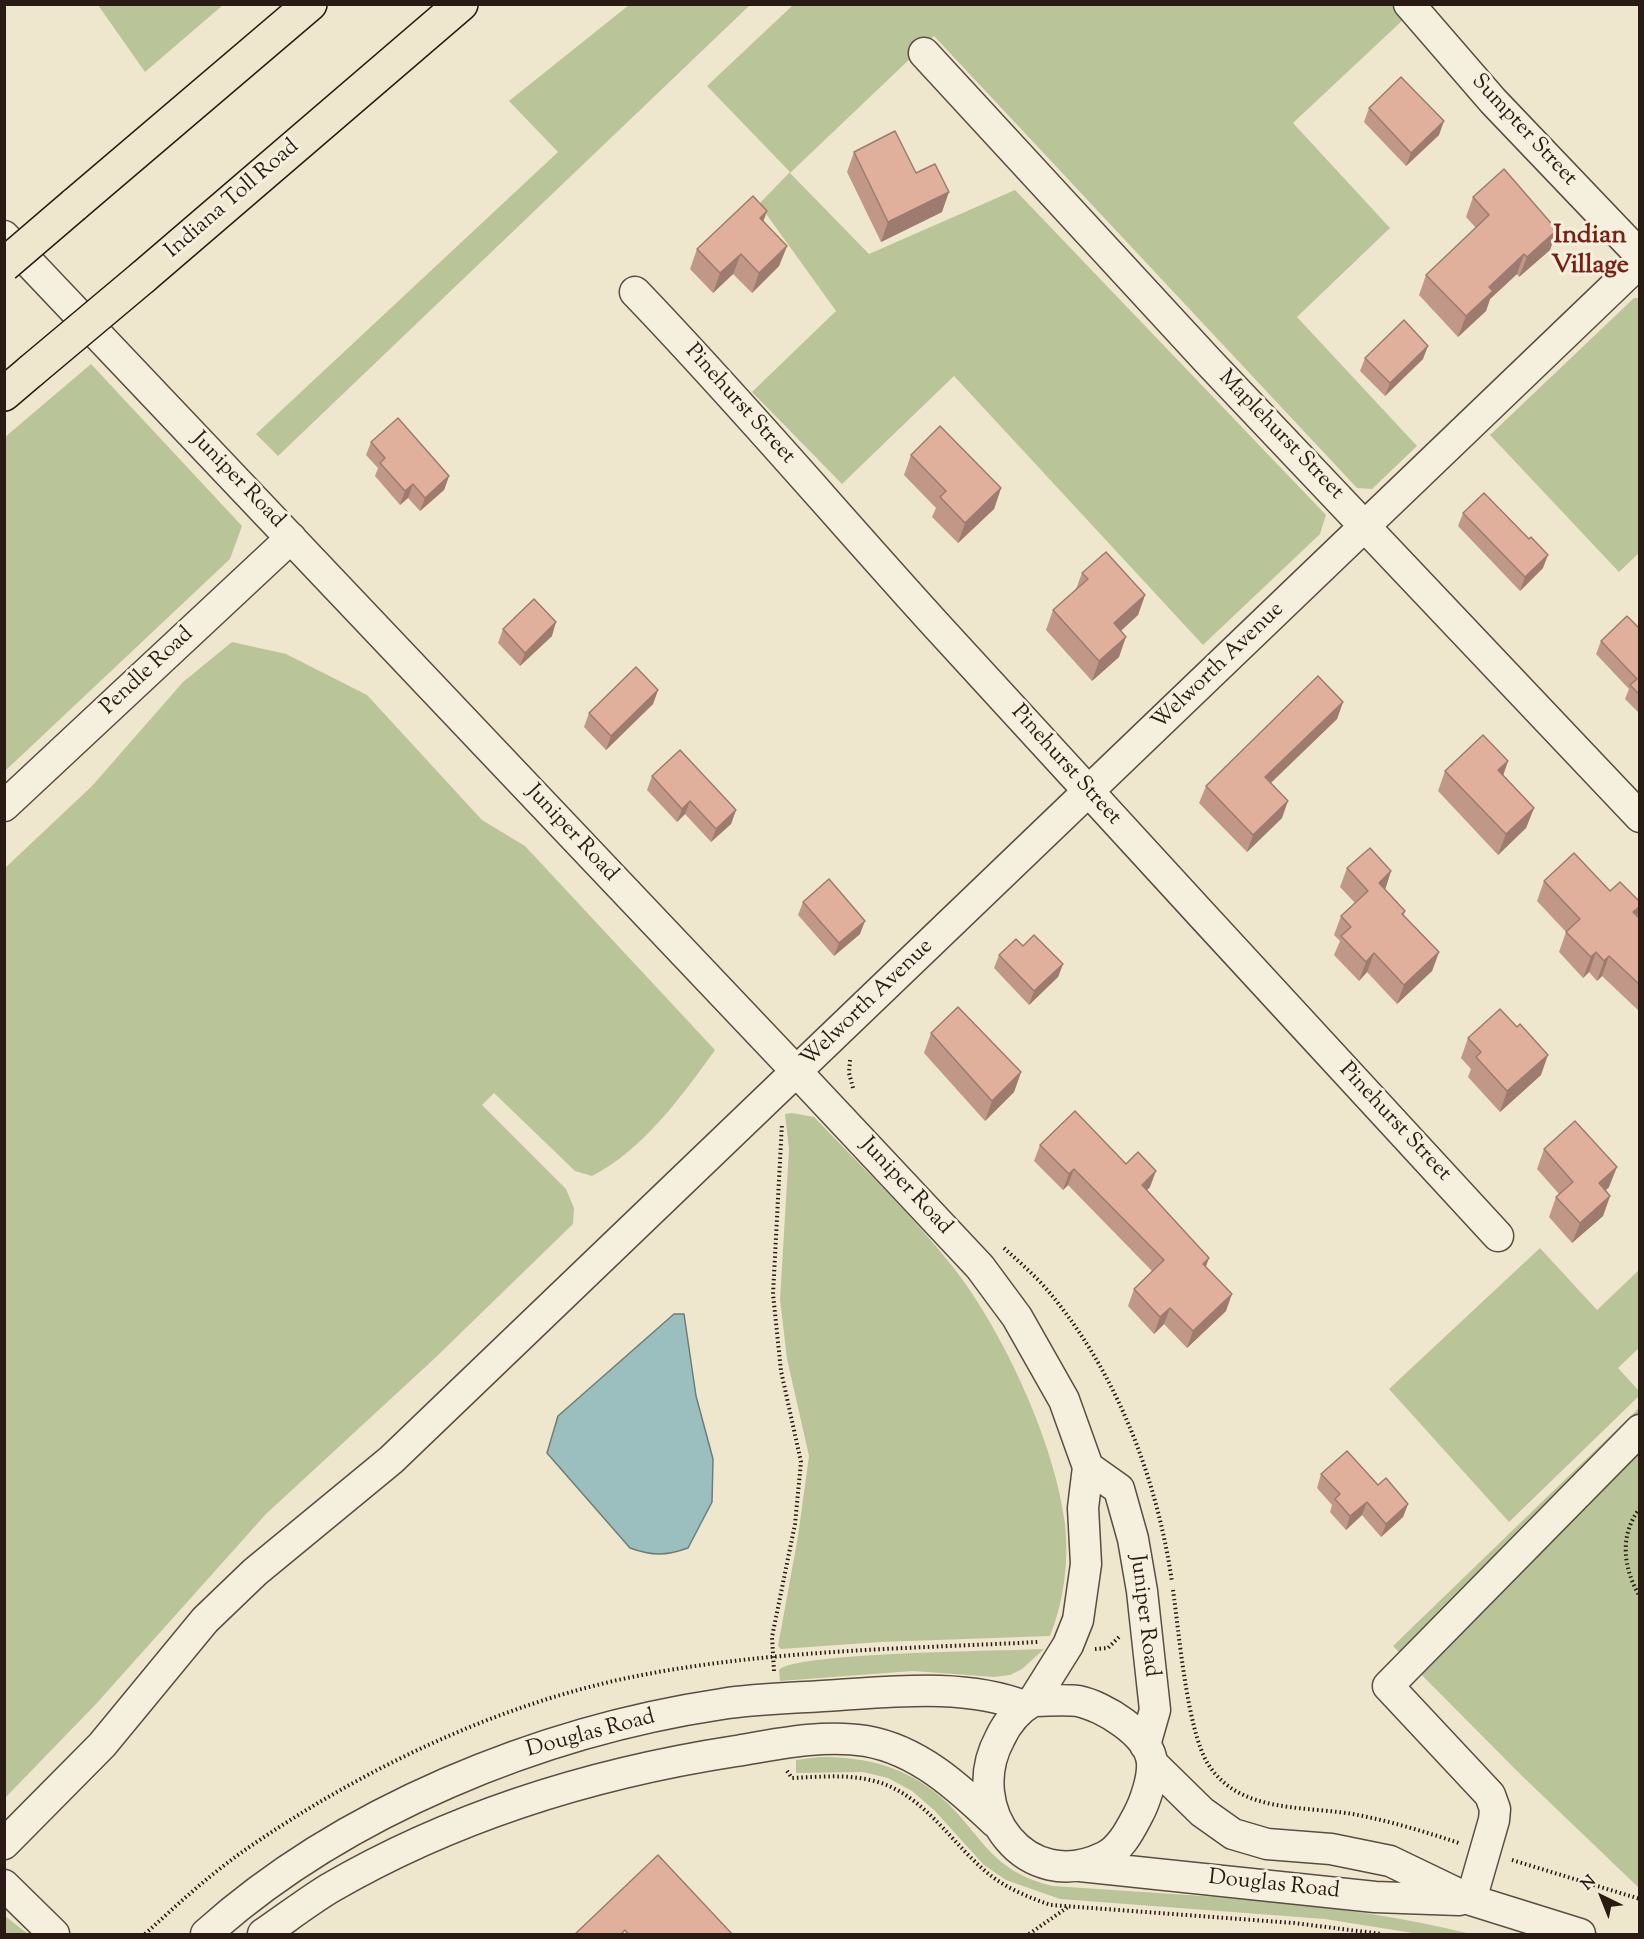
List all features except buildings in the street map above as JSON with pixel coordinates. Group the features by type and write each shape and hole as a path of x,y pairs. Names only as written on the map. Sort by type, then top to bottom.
{"highway":[{"path":"4,265 310,4"},
{"name":"Indiana Toll Road","path":"4,394 461,4"}],"street":[{"name":"Sumpter Street","path":"1409,4 1492,100 1640,255"},
{"name":"Maplehurst Street","path":"924,53 1208,361 1640,817"},
{"name":"Juniper Road","path":"4,236 797,1072 980,1267 1011,1308 1064,1400 1088,1467 1083,1508 1086,1564 1078,1620 1068,1645 1028,1704"},
{"name":"Welworth Avenue","path":"4,1844 102,1745 213,1612 255,1572 391,1460 1640,262"},
{"name":"Pinehurst Street","path":"635,292 700,359 841,520 1088,792 1498,1236"},
{"name":"Pendle Road","path":"4,806 291,538"},
{"path":"1471,1900 1494,1820 1495,1809 1490,1795 1388,1686 1640,1430"},
{"name":"Juniper Road","path":"1088,1467 1119,1489 1133,1539 1142,1591 1155,1710 1148,1754"},
{"name":"Douglas Road","path":"206,1935 293,1867 376,1818 454,1780 582,1733 723,1704 855,1694 919,1692 964,1694 1001,1697 1028,1704"},
{"path":"1077,1701 1106,1710 1148,1754 1143,1805 1127,1836 1106,1857 1077,1865 1052,1864 1029,1856 1010,1842 995,1822 987,1798 987,1773 994,1749 1004,1729 1028,1704 1077,1701"},
{"name":"Douglas Road","path":"263,1935 329,1889 392,1855 472,1819 543,1793 605,1776 683,1759 764,1746 834,1738 867,1741 900,1752 933,1769 995,1822"},
{"name":"Douglas Road","path":"1148,1754 1202,1812 1233,1834 1267,1844 1331,1849 1390,1861 1471,1900 1580,1935"},
{"name":"Douglas Road","path":"1077,1865 1375,1897 1471,1900"},
{"path":"4,1885 54,1935"}],"path":[{"path":"766,1102 782,1119 773,1294 781,1371 801,1462 795,1524 772,1637 772,1656"},
{"path":"1640,1508 1629,1522 1624,1558 1640,1597"},
{"path":"1178,1620 1196,1732 1208,1764 1226,1783 1241,1794 1268,1805 1321,1809 1380,1820 1640,1899"},
{"path":"1084,1648 1108,1648 1126,1629"},
{"path":"1029,1935 1069,1906"}],"green space":[{"path":"98,5 223,5 145,72"},
{"path":"629,5 750,5 278,456 256,434 558,152 509,101"},
{"path":"793,5 1392,5 1404,19 1293,123 1390,228 1297,317 1417,446 1372,489 1357,488 934,36 790,173 869,254 1015,190 1326,515 1320,534 1203,645 954,376 842,484 752,392 836,311 759,204 790,172 707,86"},
{"path":"1634,298 1640,298 1639,553 1619,572 1490,435"},
{"path":"91,364 242,526 230,559 5,771 5,437"},
{"path":"232,642 286,654 367,695 482,820 525,846 715,1050 675,1103 645,1137 611,1165 592,1176 575,1171 494,1093 482,1105 566,1189 574,1208 573,1224 434,1359 266,1514 96,1704 5,1798 5,868 92,786 183,682"},
{"path":"785,1114 814,1117 920,1228 972,1293 1008,1355 1024,1389 1050,1459 1065,1524 1064,1581 1059,1609 1050,1636 881,1642 781,1649 778,1646 798,1536 809,1456 787,1359 780,1299 789,1149"},
{"path":"1540,1248 1597,1310 1639,1270 1639,1348 1618,1368 1639,1391 1639,1396 1509,1522 1389,1389"},
{"path":"1639,1408 1639,1888 1519,1773 1393,1646"},
{"path":"1044,1649 1022,1669 1010,1675 994,1677 913,1671 780,1681 779,1670 793,1664 822,1659"},
{"path":"819,1757 850,1758 878,1764 919,1781 948,1804 997,1858 1030,1879 1053,1886 1263,1901 1368,1914 1471,1934 1419,1934 1325,1919 1060,1899 1006,1880 984,1865 934,1810 912,1791 888,1778 863,1772 796,1773 796,1760"},
{"path":"5,1916 28,1934 5,1934"}],"water":[{"path":"674,1314 684,1314 696,1396 713,1459 712,1502 688,1548 666,1554 652,1554 630,1548 547,1453 558,1416"}],"district":[{"name":"Indian Village","path":"1590,253"}]}
